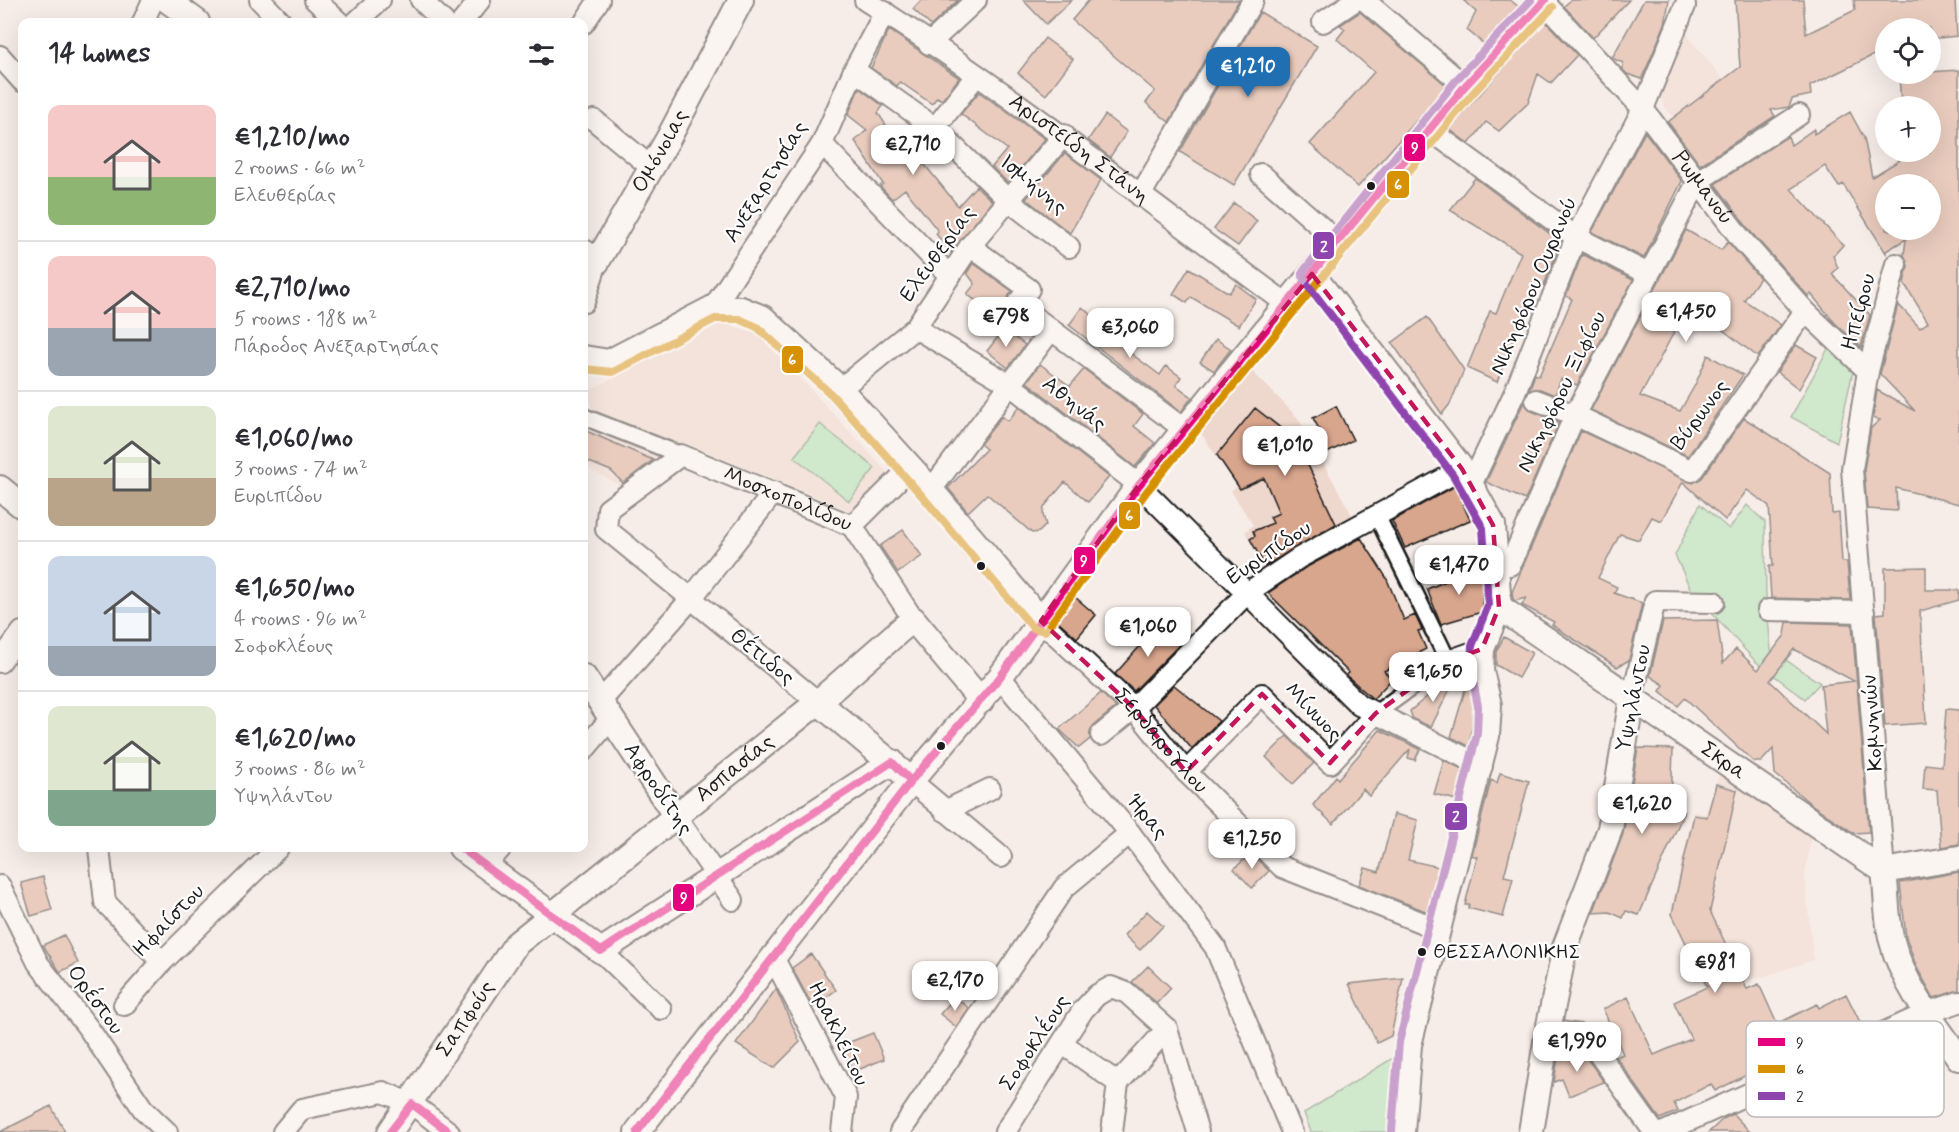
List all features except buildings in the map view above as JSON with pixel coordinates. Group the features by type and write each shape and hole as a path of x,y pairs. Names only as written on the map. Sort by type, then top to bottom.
{"street":[{"path":"145,18 153,0"},
{"path":"167,0 192,18"},
{"path":"260,0 277,18"},
{"path":"315,0 335,18"},
{"path":"360,18 380,0"},
{"path":"421,0 440,18"},
{"path":"465,18 480,0"},
{"path":"587,18 599,0"},
{"name":"Ομόνοιας","path":"588,272 590,257 651,168 741,0"},
{"name":"Αριστείδη Στάνη","path":"865,0 1064,135 1140,196 1288,305"},
{"path":"929,44 976,0"},
{"path":"1140,196 1253,0"},
{"path":"1323,22 1356,0"},
{"path":"1364,0 1465,86"},
{"path":"637,1132 911,781 1000,677 1139,485 1465,86 1543,0"},
{"name":"Ρωμανού","path":"1543,0 1643,109 1741,239 1805,311 1868,371"},
{"name":"Νικηφόρου Ουρανού","path":"1467,476 1515,392 1576,237 1643,109 1685,6"},
{"name":"Ανεξαρτησίας","path":"713,308 822,144 854,70 885,12"},
{"path":"0,56 18,76"},
{"name":"Ισμήνης","path":"854,70 935,128 1008,200 1070,247"},
{"path":"935,128 976,76"},
{"path":"1698,181 1798,115"},
{"path":"594,120 651,168"},
{"path":"1430,130 1576,237 1648,274"},
{"name":"Ελευθερίας","path":"840,389 915,328 970,246 1064,135"},
{"path":"822,144 950,276"},
{"path":"1261,174 1339,243"},
{"name":"Νικηφόρου Ξιφίου","path":"1510,565 1530,514 1575,415 1698,181"},
{"path":"970,246 1029,289 1017,304 1185,430"},
{"name":"Ηπείρου","path":"1868,371 1896,264"},
{"path":"1312,274 1467,476 1493,525 1499,607 1482,649 1481,671 1489,705 1482,766 1409,1045 1402,1132"},
{"path":"588,359 609,362 713,308"},
{"name":"Σερδάρογλου","path":"713,308 741,309 763,318 840,389 932,490 1041,621 1134,708 1186,772 1282,867 1438,929"},
{"name":"Βύρωνος","path":"1536,400 1575,415 1692,471 1805,311"},
{"name":"Αθηνάς","path":"915,328 1009,384 1139,485 1359,705 1482,766"},
{"path":"932,490 1051,330"},
{"name":"Κομνηνών","path":"1868,371 1852,469 1884,871 1891,938 1898,961 1933,1021"},
{"name":"Μοσχοπολίδου","path":"588,418 774,492 852,526 913,619 981,701"},
{"name":"Θέτιδος","path":"681,455 608,509 606,529 690,600 892,762 945,812 1001,857"},
{"path":"852,526 911,467"},
{"name":"Ευριπίδου","path":"1101,735 1134,708 1247,593 1299,558 1377,516 1467,476"},
{"path":"0,488 18,504"},
{"path":"588,743 606,710 774,492"},
{"path":"1377,516 1448,662"},
{"name":"Υψηλάντου","path":"1532,1132 1548,1030 1565,947 1610,829 1632,698 1655,601 1714,602"},
{"name":"Σκρα","path":"1499,607 1884,871"},
{"path":"1768,610 1864,612"},
{"name":"Ασπασίας","path":"553,914 818,702 913,619"},
{"path":"0,662 18,637"},
{"path":"1376,713 1448,662 1482,649"},
{"name":"Ήρας","path":"1000,677 1130,833 1215,947 1292,1132"},
{"name":"Αφροδίτης","path":"588,683 734,900"},
{"name":"Μίνωος","path":"1186,772 1262,694 1330,763 1376,713"},
{"path":"601,951 892,762"},
{"path":"945,812 990,789"},
{"path":"900,1132 1064,888 1130,833"},
{"path":"99,852 105,902 162,962"},
{"name":"Ηφαίστου","path":"124,1005 162,962 274,852"},
{"path":"466,852 601,951 661,1009"},
{"path":"485,866 497,852"},
{"path":"1884,871 1959,858"},
{"name":"Ορέστου","path":"0,886 38,963 89,1029 143,1110 167,1132"},
{"name":"Σαπφούς","path":"390,1132 412,1104 516,944 553,914"},
{"name":"Ηρακλείτου","path":"774,959 846,1097 842,1132"},
{"name":"Σοφοκλέους","path":"1005,1132 1083,1010 1097,995 1111,987 1127,993 1167,1029"},
{"path":"1909,1021 1959,1002"},
{"path":"1112,1132 1118,1083 1167,1029"},
{"path":"1167,1029 1198,1132"},
{"path":"1548,1030 1586,1036 1654,1132"},
{"name":"Κομνηνών","path":"1944,1037 1959,1058"},
{"path":"1063,1044 1118,1083"},
{"path":"283,1132 302,1109 383,1092 412,1104 449,1132"},
{"path":"1664,1132 1746,1095"}],"highlighted area":[{"path":"1312,274 1462,469 1493,525 1499,607 1482,649 1448,661 1376,713 1330,763 1262,694 1186,772 1134,708 1041,621 1139,485"}],"shaded area":[{"path":"1684,31 1760,124 1724,153 1715,141 1700,152 1664,106 1661,96"},
{"path":"722,323 760,334 889,474 855,513 685,443 626,489 588,468 588,412 591,404 588,391"},
{"path":"1251,370 1298,418 1352,515 1265,567 1245,532 1253,525 1231,491 1237,486 1200,432"},
{"path":"1722,766 1811,838 1805,875 1813,960 1763,977 1715,986 1710,975 1701,980 1670,913 1693,811 1705,814"}],"green space":[{"path":"1830,345 1853,371 1837,442 1791,417"},
{"path":"820,424 875,468 849,501 794,457"},
{"path":"1700,504 1729,529 1747,505 1765,522 1766,596 1771,650 1820,683 1805,699 1755,661 1691,590 1675,555"},
{"path":"1401,1053 1393,1132 1311,1132 1304,1113"}],"transit line":[{"name":"2","path":"1392,1131 1399,1042 1477,734 1478,706 1471,671 1472,646 1488,605 1483,528 1453,475 1304,280 1302,273 1457,79 1531,0"},
{"name":"9","path":"637,1132 911,781 1000,677 1139,485 1465,86 1545,0"},
{"name":"6","path":"588,369 613,372 715,319 739,319 757,327 833,396 923,497 1033,628 1045,631 1147,491 1473,93 1553,7"},
{"name":"9","path":"466,852 601,951 892,762 909,779"},
{"name":"9","path":"390,1132 412,1104 449,1132"}],"place":[{"name":"ΘΕΣΣΑΛΟΝΙΚΗΣ","path":"1422,952"}]}
